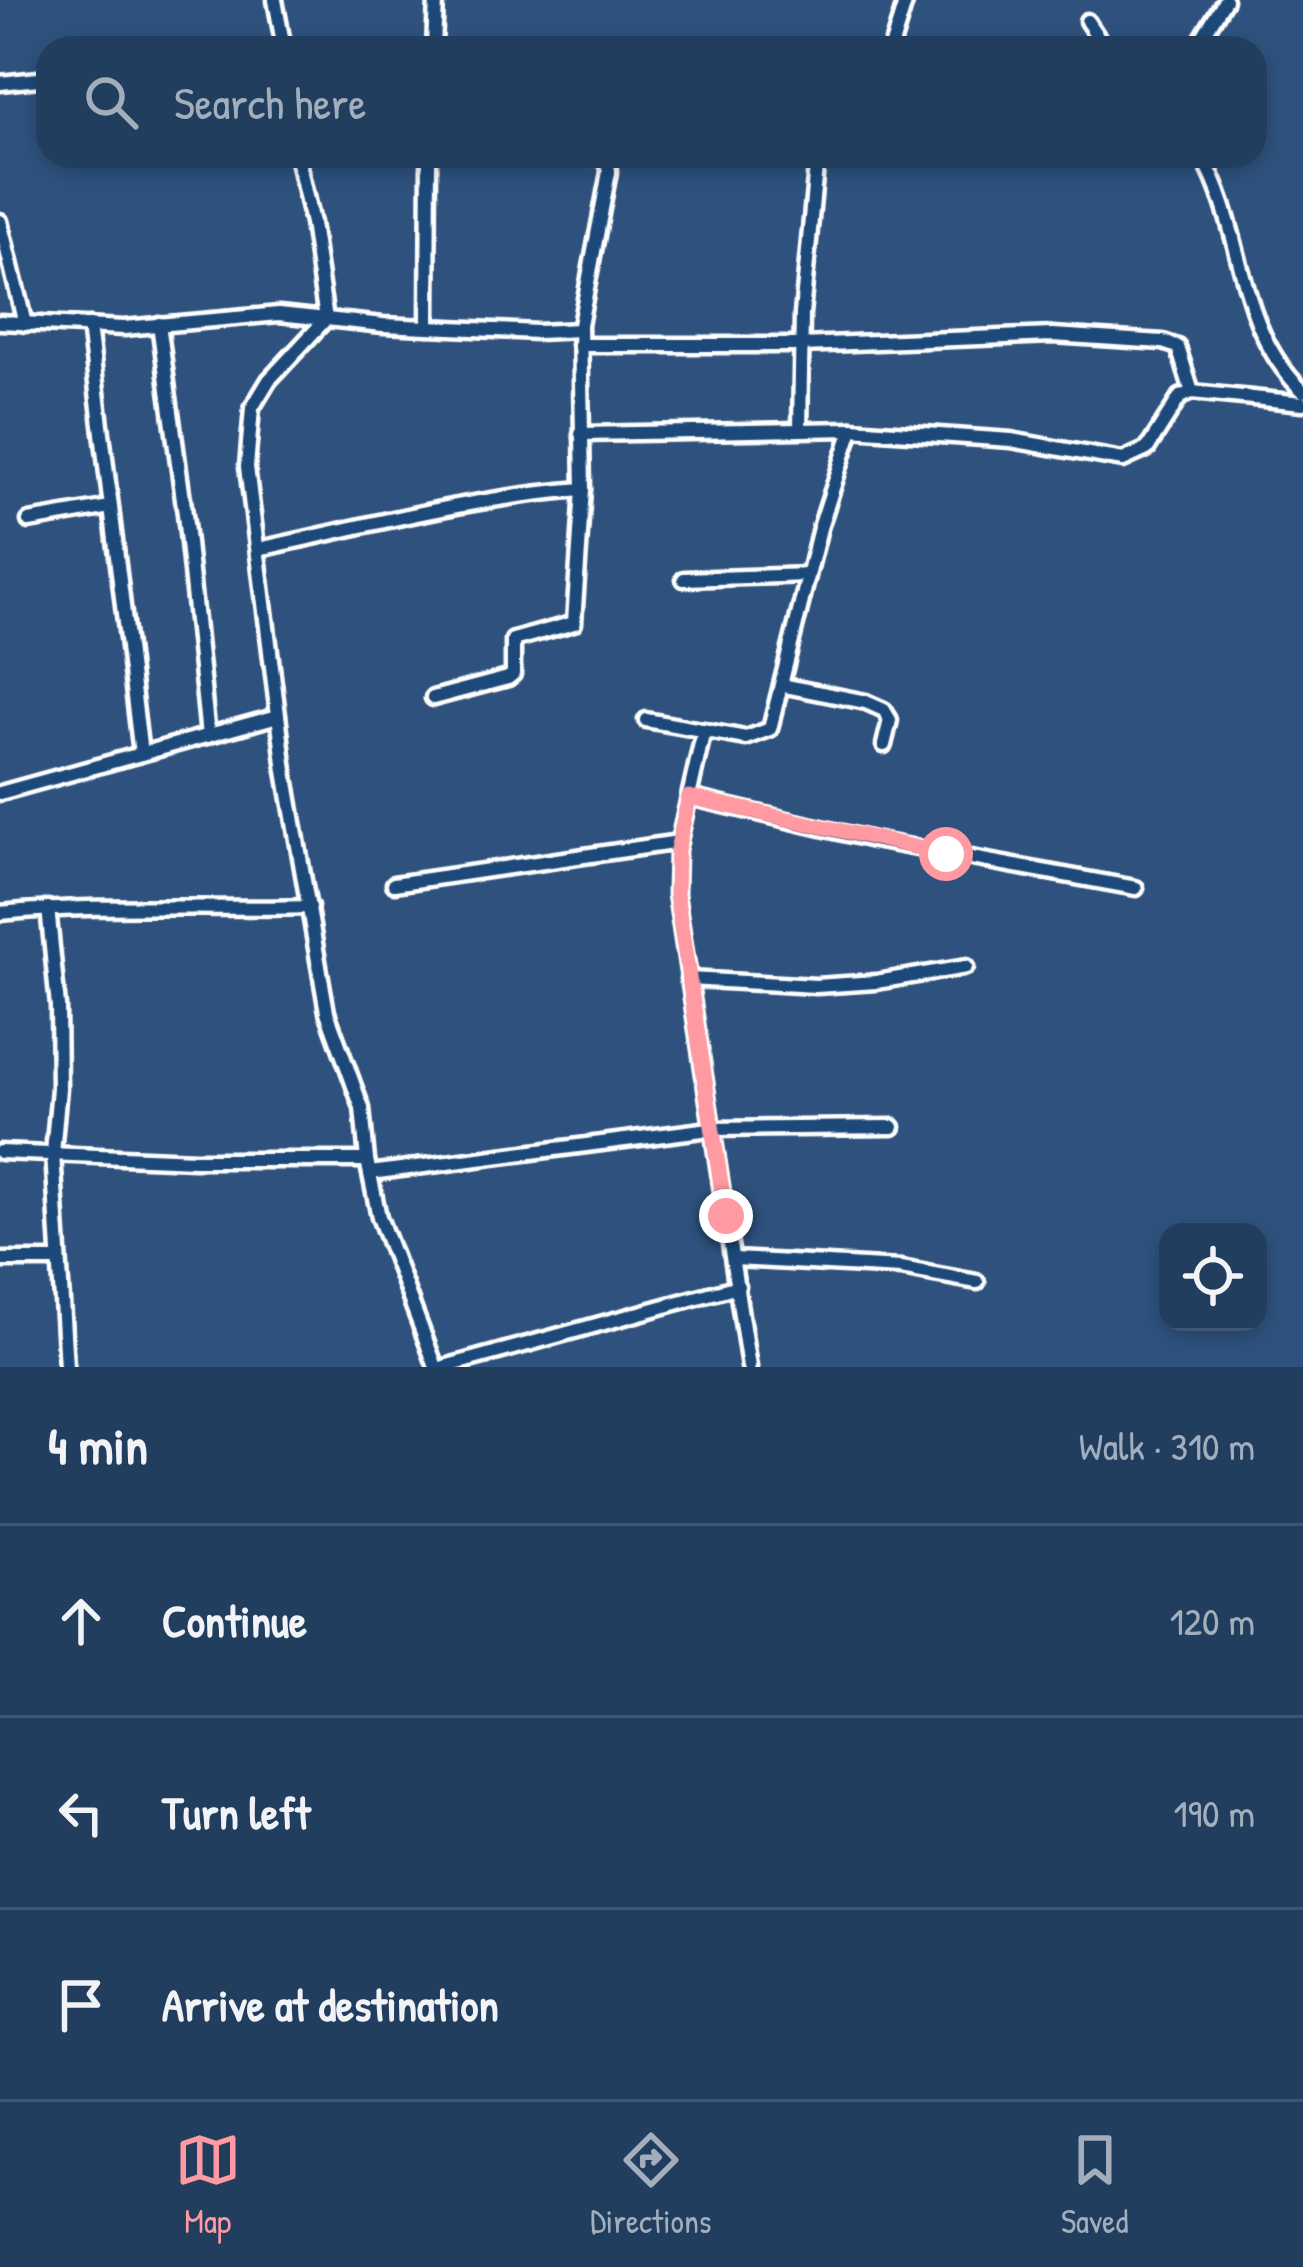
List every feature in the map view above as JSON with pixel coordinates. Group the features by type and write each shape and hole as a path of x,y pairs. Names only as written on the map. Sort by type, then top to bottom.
{"street":[{"path":"275,0 282,36"},
{"path":"434,36 436,0"},
{"path":"895,36 906,0"},
{"path":"1203,36 1225,0"},
{"path":"1088,22 1097,36"},
{"path":"0,83 36,79"},
{"path":"300,168 326,319"},
{"path":"428,327 429,168"},
{"path":"433,698 508,678 513,674 513,640 574,623 583,489 579,338 609,168"},
{"path":"800,429 801,345 816,168"},
{"path":"1208,168 1232,221 1264,342 1303,391"},
{"path":"0,221 25,324"},
{"path":"0,322 159,325 279,314 579,338 801,345 1053,335 1178,346 1192,392"},
{"path":"326,319 269,380 252,408 247,467 278,716 327,1012 362,1108 368,1167 385,1234 440,1367 738,1286"},
{"path":"159,325 208,736"},
{"path":"89,326 141,754"},
{"path":"581,434 851,429 1011,440 1123,460 1147,449 1180,398 1192,392 1303,403"},
{"path":"646,720 746,738 765,733 772,724 808,575 851,429"},
{"path":"259,549 453,507 583,489"},
{"path":"29,521 110,507"},
{"path":"684,579 808,575"},
{"path":"781,685 878,706 890,720 884,745"},
{"path":"0,793 278,716"},
{"path":"704,730 679,842 676,894 748,1367"},
{"path":"689,797 873,840 1136,888"},
{"path":"394,884 679,842"},
{"path":"0,913 49,908 310,907"},
{"path":"49,908 58,1006 59,1088 53,1153 66,1367"},
{"path":"688,979 816,986 877,982 966,967"},
{"path":"0,1152 368,1167 710,1129 893,1127"},
{"path":"734,1259 901,1268 977,1282"},
{"path":"0,1260 58,1260"}],"route":[{"path":"726,1216 676,894 677,850 689,797 946,854"}]}
